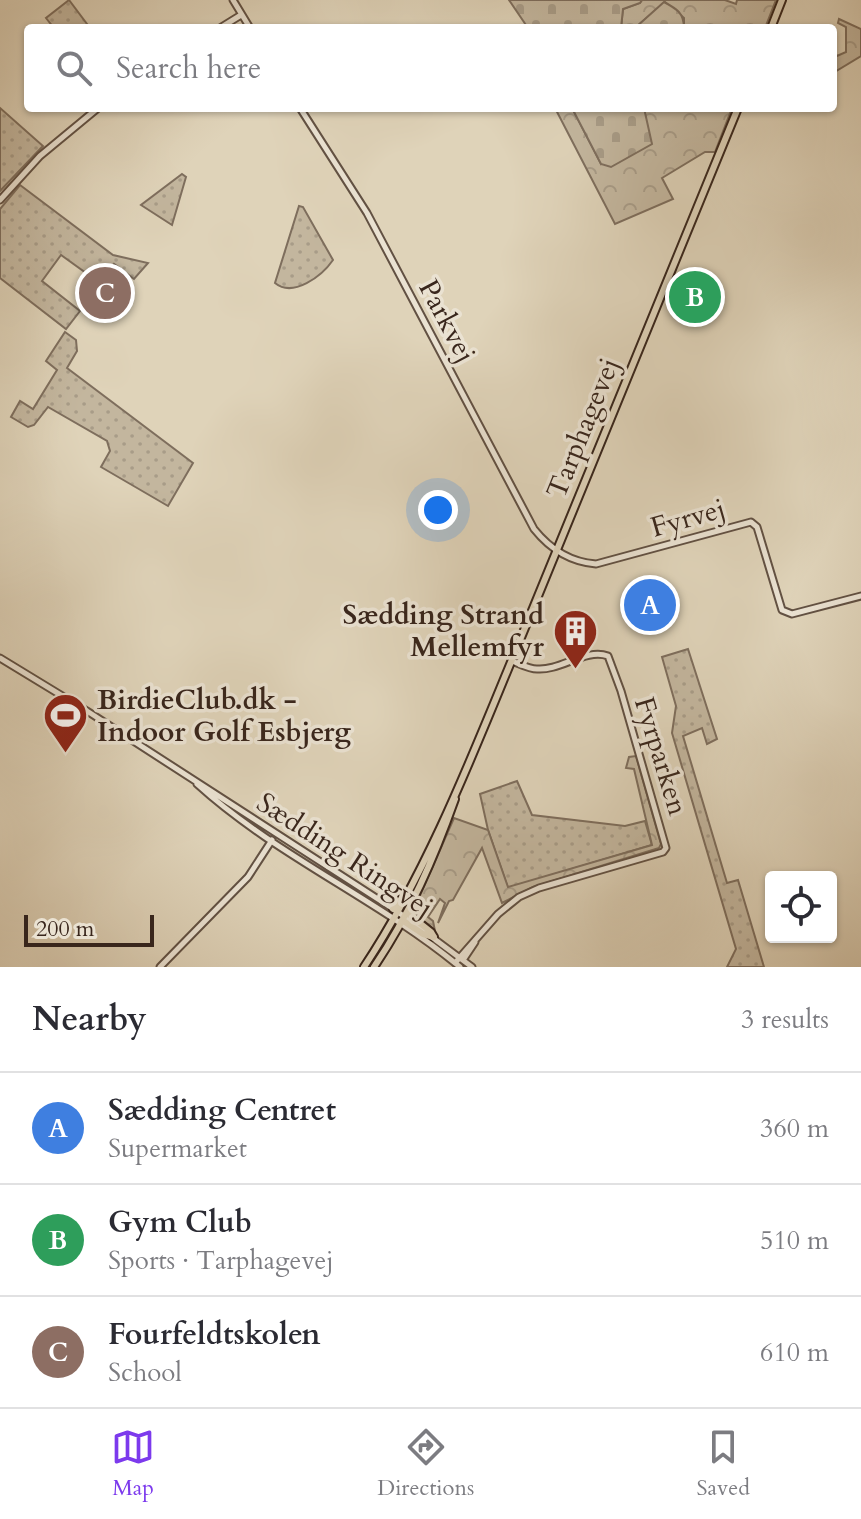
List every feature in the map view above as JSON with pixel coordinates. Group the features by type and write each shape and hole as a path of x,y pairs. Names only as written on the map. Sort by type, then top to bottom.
{"main road":[{"path":"773,24 782,0"},
{"name":"Tarphagevej","path":"364,967 401,918 419,869 512,661 736,112"},
{"name":"Tarphagevej","path":"375,967 427,873 467,765"},
{"path":"401,918 431,932 434,937"}],"street":[{"path":"233,0 247,24"},
{"path":"226,24 241,15"},
{"path":"0,200 40,156 93,112"},
{"name":"Parkvej","path":"303,112 367,213 534,529 557,551"},
{"name":"Fyrvej","path":"557,551 582,562 596,564 751,522 757,527 782,610 786,613 861,596"},
{"name":"Fyrparken","path":"458,965 498,914 519,897 539,888 663,852 666,844 608,656 599,654 537,669 512,661"},
{"name":"Sædding Ringvej","path":"0,658 87,711 401,918 458,965"},
{"name":"Sædding Ringvej","path":"194,781 226,809 272,840 401,918"},
{"path":"160,967 239,887 272,840"},
{"name":"Sædding Ringvej","path":"434,937 472,967"}],"green space":[{"path":"69,0 87,24 51,24 46,18"},
{"path":"509,0 642,0 623,9 621,24 525,24"},
{"path":"642,0 725,0 736,4 737,0 776,0 767,24 684,24 684,18 665,2 640,24 621,24 623,9"},
{"path":"664,2 679,12 684,24 639,24"},
{"path":"839,19 861,29 861,56 837,71 837,56 846,52 846,27 838,23"},
{"path":"0,108 43,146 0,191"},
{"path":"557,112 574,112 601,164 644,112 730,112 715,152 705,152 662,178 673,199 615,224"},
{"path":"574,112 645,112 652,144 611,167 601,164"},
{"path":"182,174 186,177 172,225 141,205"},
{"path":"20,185 113,255 148,263 134,279 114,264 100,283 61,255 42,281 80,311 66,329 0,278 0,209"},
{"path":"299,206 303,207 333,260 307,283 298,287 282,287 275,283"},
{"path":"65,332 76,340 77,351 67,368 193,463 168,506 101,467 110,451 107,441 48,407 34,425 28,427 11,417 20,401 33,409 57,370 46,361"},
{"path":"688,649 717,739 707,744 702,728 683,736 727,883 738,880 764,967 727,967 736,949 672,733 676,706 662,657"},
{"path":"636,756 661,844 659,848 533,887 502,903 482,848 438,923 445,903 440,899 428,917 433,921 435,931 416,914 414,909 454,818 488,830 508,887 652,845 634,769 626,768 629,757"},
{"path":"517,781 532,815 625,826 645,821 652,845 508,888 488,830 480,794"}],"place":[{"name":"Fourfeldtskolen","path":"105,293"},
{"name":"Gym Club","path":"695,297"},
{"name":"Sædding Centret","path":"650,605"},
{"name":"Sædding Strand Mellemfyr","path":"575,670"},
{"name":"BirdieClub.dk - Indoor Golf Esbjerg","path":"66,755"}]}
